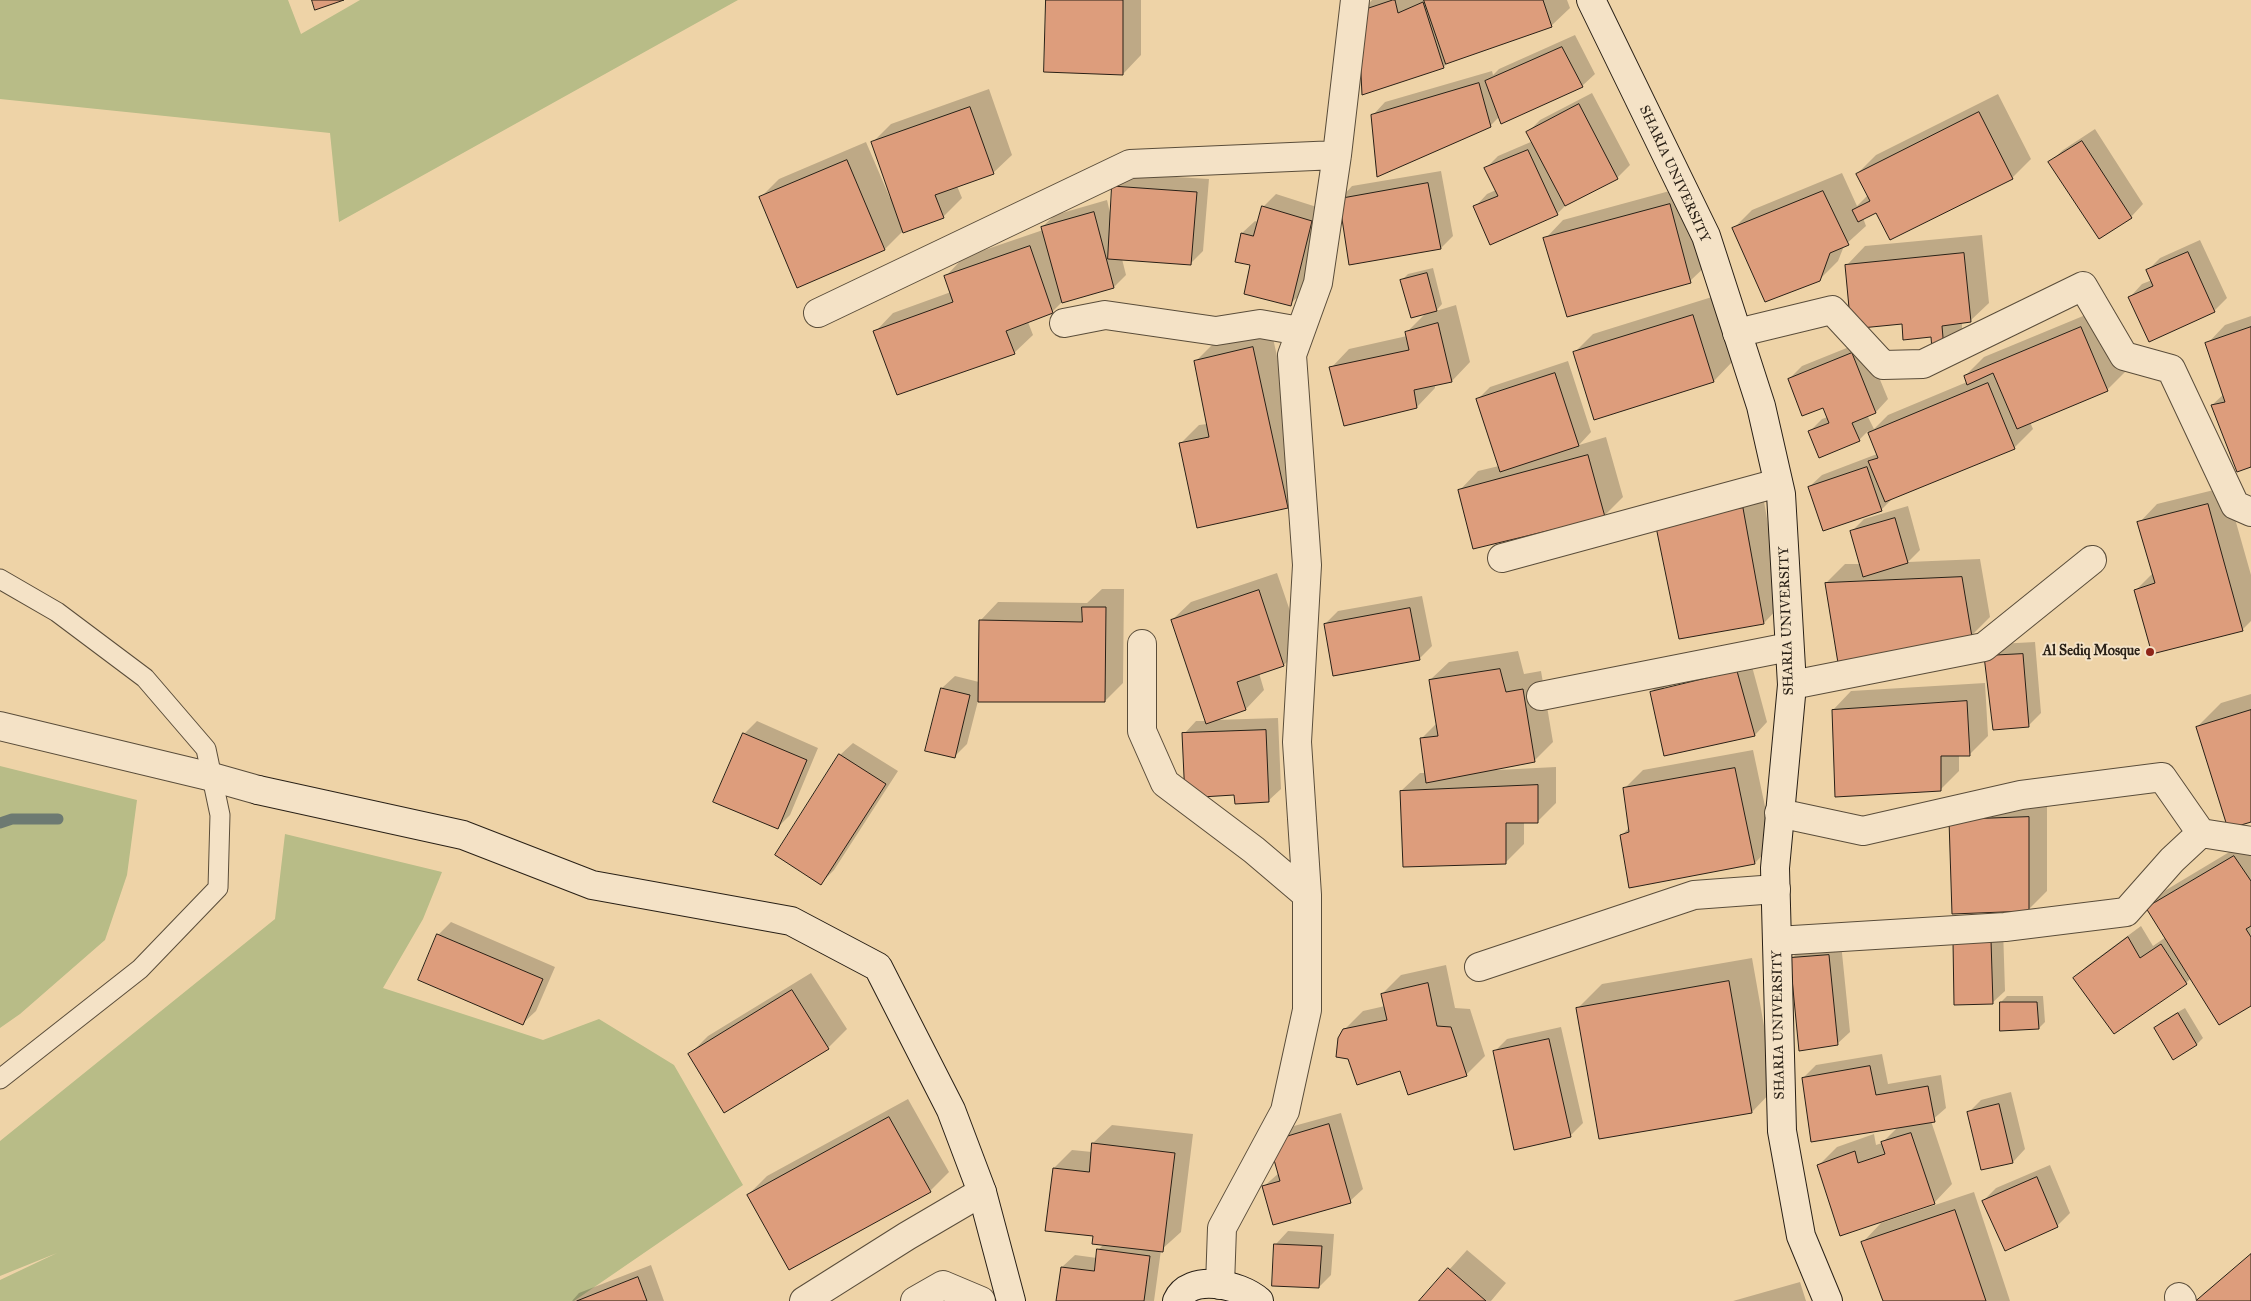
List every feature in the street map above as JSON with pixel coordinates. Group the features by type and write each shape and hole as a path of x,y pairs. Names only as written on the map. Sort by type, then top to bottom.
{"street":[{"path":"1220,1285 1222,1228 1285,1111 1307,1010 1307,895 1297,742 1307,565 1292,355 1318,283 1337,155 1356,0"},
{"name":"SHARIA UNIVERSITY","path":"1591,0 1706,236 1761,406 1781,494 1792,685 1775,868 1782,1131 1801,1236 1828,1301"},
{"path":"818,313 1130,164 1337,155"},
{"path":"1737,333 1832,310 1883,365 1923,364 2083,286 2124,356 2171,369 2235,505 2251,512"},
{"path":"1064,323 1105,315 1216,331 1260,324 1300,331"},
{"path":"1502,558 1778,483"},
{"path":"1792,685 1984,647 2092,560"},
{"path":"1142,644 1142,731 1165,783 1254,850 1307,895"},
{"path":"1541,696 1789,647"},
{"path":"0,726 212,777 258,790 463,835 592,884 791,921 878,967 951,1110 982,1192 1011,1301"},
{"path":"1780,813 1863,831 2021,796 2162,777 2201,833 2251,841"},
{"path":"1777,941 2005,927 2126,912 2172,860 2201,833"},
{"path":"1479,967 1694,895 1776,889"},
{"path":"804,1301 907,1236 982,1192"},
{"path":"1177,1301 1180,1294 1196,1284 1230,1286 1258,1301"},
{"path":"915,1301 943,1285 980,1301"}],"lane":[{"path":"0,579 57,612 145,678 206,749 220,815 218,888 140,968 0,1079"}],"green space":[{"path":"0,0 288,0 301,34 360,0 738,0 339,222 330,133 0,99"},
{"path":"0,766 137,800 127,875 105,940 20,1014 0,1028"},
{"path":"285,834 442,872 423,919 383,988 543,1040 599,1019 674,1065 743,1185 574,1301 0,1301 0,1280 57,1253 0,1276 0,1141 275,919"}],"building":[{"path":"312,0 344,0 315,10"},
{"path":"1046,0 1123,0 1123,75 1044,72"},
{"path":"1395,0 1398,13 1423,2 1444,68 1362,95 1358,12"},
{"path":"1424,0 1543,0 1552,27 1446,64"},
{"path":"1562,47 1583,87 1501,124 1485,81"},
{"path":"1479,83 1491,127 1377,177 1371,115"},
{"path":"1579,104 1618,179 1565,206 1526,132"},
{"path":"970,107 994,174 935,195 944,218 903,233 871,142"},
{"path":"1979,112 2013,179 1890,240 1876,213 1858,222 1852,210 1870,201 1856,174"},
{"path":"2082,141 2132,218 2099,239 2048,162"},
{"path":"1528,150 1558,215 1490,245 1473,206 1498,196 1484,168"},
{"path":"847,160 885,250 797,288 759,197"},
{"path":"1428,183 1441,249 1349,265 1339,199"},
{"path":"1112,186 1197,192 1191,265 1108,259"},
{"path":"1823,191 1849,245 1830,253 1820,281 1765,302 1732,228"},
{"path":"1670,204 1691,283 1567,317 1543,238"},
{"path":"1262,206 1312,221 1291,306 1244,294 1250,265 1235,262 1241,233 1253,236"},
{"path":"1094,212 1114,288 1062,303 1041,227"},
{"path":"1030,246 1053,313 1006,331 1015,354 897,395 873,331 953,302 944,276"},
{"path":"2188,252 2215,312 2149,342 2128,297 2153,286 2146,270"},
{"path":"1964,253 1971,322 1942,326 1944,349 1932,350 1931,337 1903,340 1902,324 1851,329 1845,265"},
{"path":"1427,273 1437,311 1411,318 1400,280"},
{"path":"1693,315 1714,382 1594,420 1573,352"},
{"path":"1438,323 1452,382 1414,390 1417,408 1344,426 1329,367 1409,350 1405,332"},
{"path":"2081,327 2108,391 2017,429 1993,373 1967,385 1964,376"},
{"path":"2251,327 2251,467 2237,472 2211,405 2225,402 2205,343"},
{"path":"1253,347 1288,508 1197,528 1179,443 1209,437 1194,361"},
{"path":"1852,353 1876,413 1852,423 1860,441 1819,458 1808,431 1829,423 1823,408 1802,416 1788,379"},
{"path":"1555,373 1579,446 1500,472 1476,399"},
{"path":"1988,383 2015,449 1885,502 1868,461 1878,458 1868,433"},
{"path":"1588,455 1605,517 1473,549 1458,490"},
{"path":"1867,467 1882,511 1823,531 1808,487"},
{"path":"2208,504 2243,631 2152,654 2134,590 2155,583 2137,522"},
{"path":"1743,508 1764,624 1679,639 1655,522"},
{"path":"1895,518 1908,563 1863,577 1850,531"},
{"path":"1962,577 1972,637 1838,663 1825,583"},
{"path":"1259,590 1284,666 1237,682 1246,710 1206,724 1171,620"},
{"path":"1082,607 1106,607 1105,702 978,702 979,620 1082,622"},
{"path":"1410,608 1420,660 1333,676 1324,624"},
{"path":"2023,654 2029,727 1993,730 1984,656"},
{"path":"1500,669 1506,692 1523,689 1535,762 1426,783 1420,738 1438,736 1429,680"},
{"path":"1737,671 1755,736 1664,756 1650,692"},
{"path":"941,688 970,695 955,758 925,751"},
{"path":"1967,701 1970,756 1941,756 1941,791 1835,797 1832,710"},
{"path":"2251,710 2251,822 2228,829 2196,727"},
{"path":"1266,730 1269,802 1235,804 1234,795 1185,798 1182,733"},
{"path":"743,733 807,760 778,829 713,802"},
{"path":"839,754 886,784 821,885 775,855"},
{"path":"1735,768 1755,864 1629,888 1620,835 1629,832 1623,788"},
{"path":"1538,785 1538,823 1506,823 1506,864 1403,867 1400,791"},
{"path":"2029,817 2029,911 1952,914 1949,820"},
{"path":"2234,856 2251,881 2251,926 2246,929 2251,937 2251,1006 2219,1025 2146,908"},
{"path":"437,934 543,979 523,1025 418,980"},
{"path":"2128,937 2140,958 2161,944 2187,984 2114,1034 2073,978"},
{"path":"1991,940 1993,1004 1954,1005 1953,941"},
{"path":"1829,955 1838,1045 1799,1051 1790,958"},
{"path":"1729,981 1752,1113 1599,1139 1576,1008"},
{"path":"1428,983 1437,1026 1451,1027 1467,1076 1408,1095 1400,1071 1357,1085 1348,1059 1336,1057 1338,1038 1343,1029 1387,1020 1381,994"},
{"path":"792,990 829,1049 724,1113 688,1054"},
{"path":"2000,1002 2037,1002 2039,1029 2000,1031"},
{"path":"2178,1013 2197,1045 2173,1060 2154,1028"},
{"path":"1549,1039 1571,1137 1514,1150 1493,1051"},
{"path":"1870,1066 1876,1095 1928,1086 1935,1122 1811,1142 1802,1078"},
{"path":"1999,1104 2013,1163 1981,1170 1967,1112"},
{"path":"889,1117 931,1192 789,1270 747,1195"},
{"path":"1329,1124 1351,1203 1273,1225 1262,1186 1280,1181 1269,1142"},
{"path":"1911,1133 1935,1204 1840,1236 1817,1165 1855,1151 1858,1163 1885,1154 1881,1142"},
{"path":"1092,1143 1175,1153 1163,1252 1092,1244 1093,1236 1045,1231 1053,1168 1089,1172"},
{"path":"2037,1177 2058,1227 2005,1251 1982,1201"},
{"path":"1955,1210 1986,1301 1883,1301 1861,1242"},
{"path":"1274,1244 1322,1246 1319,1288 1272,1286"},
{"path":"1097,1249 1150,1256 1144,1301 1056,1301 1061,1267 1094,1271"},
{"path":"2251,1254 2251,1301 2196,1301"},
{"path":"1448,1268 1486,1301 1419,1301"},
{"path":"638,1277 647,1301 577,1301"}],"waterway":[{"path":"0,823 12,819 58,819"}],"place":[{"name":"Al Sediq Mosque","path":"2150,652"}]}
